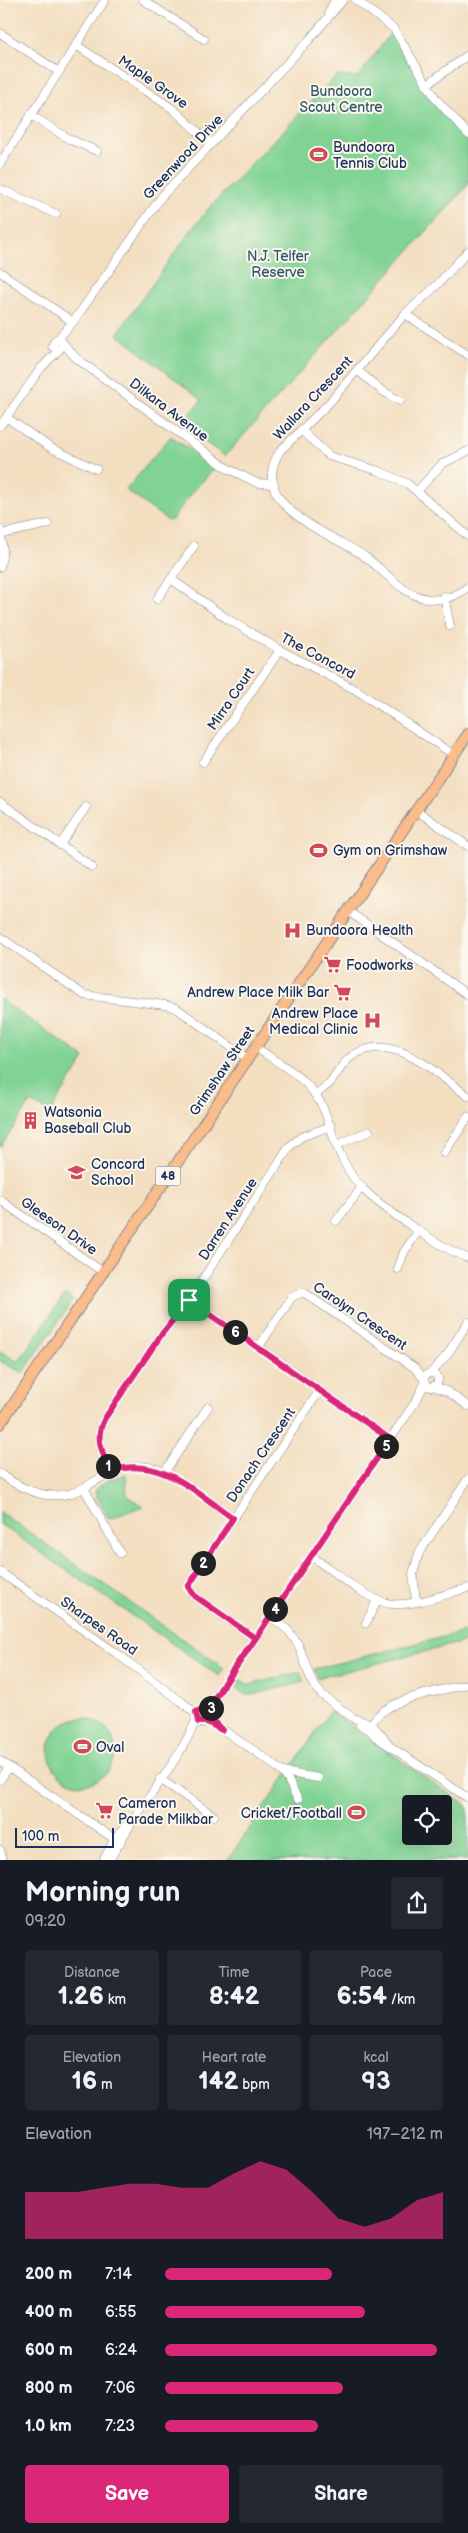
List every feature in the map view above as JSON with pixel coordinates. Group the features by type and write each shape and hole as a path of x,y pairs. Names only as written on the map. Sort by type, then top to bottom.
{"main road":[{"name":"Grimshaw Street","path":"0,1424 468,734"}],"street":[{"path":"0,164 105,0"},
{"path":"143,0 204,39"},
{"name":"Greenwood Drive","path":"325,20 335,0"},
{"path":"344,0 363,7"},
{"name":"Greenwood Drive","path":"0,426 59,346 73,322 155,204 309,40 344,0"},
{"path":"356,0 398,34 426,85 446,112 468,134"},
{"path":"0,33 59,72"},
{"name":"Maple Grove","path":"76,45 172,109 211,144"},
{"path":"426,85 468,55"},
{"path":"31,115 69,139 97,151"},
{"path":"0,189 56,214"},
{"name":"Wallara Crescent","path":"273,482 277,456 357,370 405,314 436,286 468,251"},
{"path":"1,274 73,322"},
{"path":"405,314 468,355"},
{"name":"Dilkara Avenue","path":"59,346 227,468 248,479 273,482"},
{"path":"357,370 381,390 400,401"},
{"path":"6,418 51,448 96,469"},
{"path":"301,430 329,456 391,475 418,490 448,521 468,536"},
{"path":"418,490 442,464 468,451"},
{"path":"273,482 281,501 303,521 364,556 386,574 415,591 444,597 468,587"},
{"path":"0,567 3,552 1,532 48,524"},
{"path":"156,600 194,546"},
{"name":"The Concord","path":"171,579 226,618 280,650 356,690 454,755"},
{"path":"444,597 468,582"},
{"path":"444,597 450,626"},
{"name":"Mirra Court","path":"203,762 280,650"},
{"path":"0,802 92,867"},
{"path":"60,845 86,808"},
{"path":"416,810 468,846"},
{"path":"348,911 468,995"},
{"path":"0,937 74,990 95,997 176,1008 248,1059"},
{"path":"256,1047 298,1077 316,1095 331,1126 336,1145 347,1168 362,1187 419,1230 455,1253 468,1258"},
{"path":"316,1095 352,1056 364,1050 385,1047 406,1053 468,1096"},
{"path":"444,1153 468,1117"},
{"name":"Darren Avenue","path":"110,1471 99,1440 102,1424 161,1335 189,1300 290,1146 301,1137 331,1126"},
{"path":"336,1145 369,1131"},
{"path":"336,1221 362,1187"},
{"name":"Gleeson Drive","path":"0,1200 103,1272"},
{"path":"398,1270 404,1252 419,1230"},
{"name":"Carolyn Crescent","path":"258,1348 292,1297 300,1292 310,1295 431,1380"},
{"path":"189,1300 390,1439"},
{"path":"103,1860 312,1556 468,1322"},
{"path":"431,1380 468,1406"},
{"name":"Donach Crescent","path":"255,1638 195,1596 188,1589 191,1580 320,1390"},
{"path":"164,1473 208,1407"},
{"path":"0,1474 22,1489 42,1495 65,1495 84,1488 110,1471 141,1466 164,1473 233,1518"},
{"path":"416,1601 413,1574 419,1552 468,1480"},
{"path":"84,1488 120,1553"},
{"path":"312,1556 378,1600 399,1604 468,1588"},
{"name":"Sharpes Road","path":"0,1572 281,1771 288,1778 298,1800"},
{"path":"366,1623 378,1600"},
{"path":"269,1618 283,1625 302,1651 309,1675 316,1689 361,1726 371,1726 388,1708 406,1700 468,1684"},
{"path":"371,1726 376,1737 388,1743 468,1798"},
{"path":"0,1761 117,1842"},
{"path":"0,1780 9,1767"},
{"name":"Sharpes Road","path":"281,1771 318,1778"},
{"path":"160,1779 214,1816"},
{"path":"109,1860 117,1842"},
{"path":"0,1850 3,1860"}],"green space":[{"name":"N.J. Telfer Reserve","path":"391,33 400,45 430,98 468,138 468,185 225,456 180,425 202,400 117,334 189,233 210,207 336,76 358,77"},
{"path":"171,436 215,468 191,493 172,520 167,520 126,490"},
{"path":"0,999 85,1058 50,1112 31,1102 0,1147"},
{"path":"65,1294 73,1300 23,1373 0,1361 0,1351 18,1362"},
{"path":"126,1474 127,1496 143,1506 109,1519 95,1493 97,1488 109,1480"},
{"path":"0,1512 224,1668 219,1676 0,1524"},
{"path":"468,1631 468,1641 318,1678 314,1669"},
{"path":"300,1672 304,1682 252,1695 246,1695 234,1687 239,1679 249,1685"},
{"path":"330,1711 451,1795 402,1795 402,1845 452,1845 452,1796 468,1807 468,1860 228,1860"},
{"name":"Oval","path":"75,1718 89,1718 101,1723 110,1732 115,1744 113,1764 106,1775 89,1784 75,1784 63,1779 54,1770 49,1758 49,1744 54,1732 63,1723"}],"place":[{"name":"Bundoora Tennis Club","path":"319,155"},
{"name":"Gym on Grimshaw","path":"319,850"},
{"name":"Bundoora Health","path":"292,930"},
{"name":"Foodworks","path":"332,965"},
{"name":"Andrew Place Milk Bar","path":"343,992"},
{"name":"Andrew Place Medical Clinic","path":"372,1021"},
{"name":"Watsonia Baseball Club","path":"30,1120"},
{"name":"Concord School","path":"77,1172"},
{"name":"Oval","path":"82,1747"},
{"name":"Cameron Parade Milkbar","path":"104,1811"},
{"name":"Cricket/Football","path":"356,1813"}],"route":[{"path":"189,1300 161,1335 105,1418 100,1429 99,1440 110,1471 141,1466 155,1469 178,1480 233,1518 188,1587 191,1593 255,1638 218,1694 210,1712 210,1718 222,1730 207,1722 198,1722 196,1712 204,1708 218,1694 390,1439 189,1300"}],"park label":[{"name":"Bundoora Scout Centre","path":"341,99"}]}
